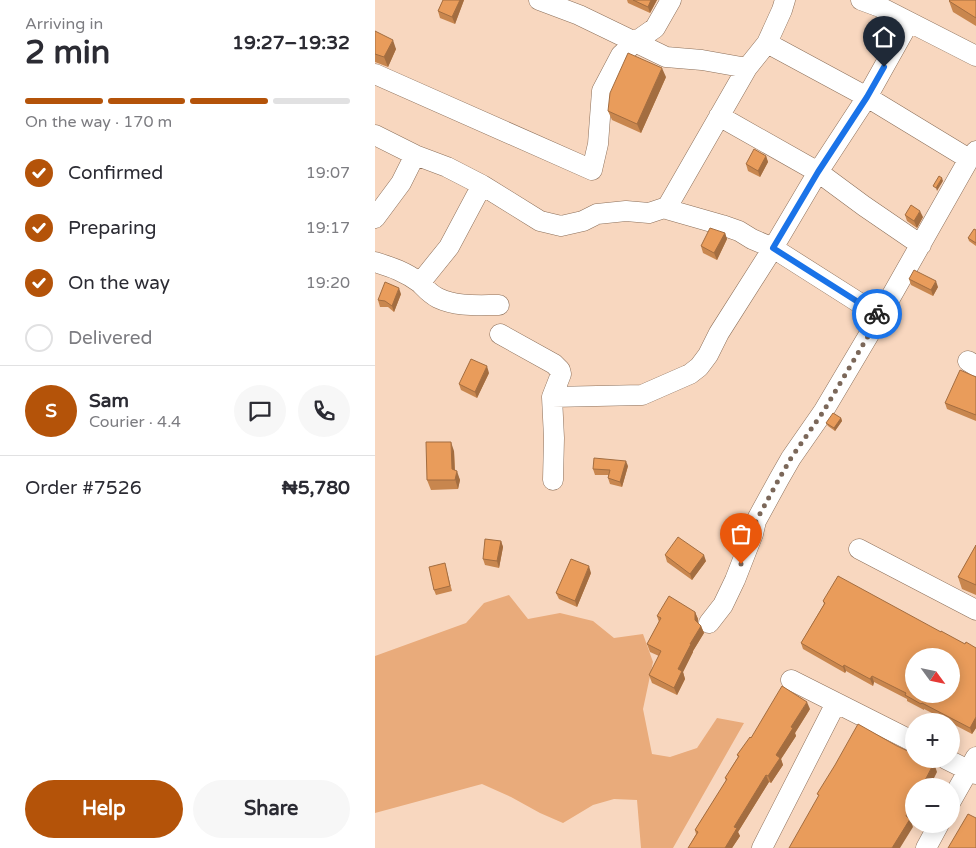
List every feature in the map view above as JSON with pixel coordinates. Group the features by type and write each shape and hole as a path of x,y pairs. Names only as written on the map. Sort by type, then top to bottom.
{"street":[{"path":"539,0 579,15 666,57 702,60 747,68"},
{"path":"375,74 592,170 599,144 602,91 621,54 655,28 671,0"},
{"path":"666,209 747,68 767,43 785,0"},
{"path":"861,0 880,7 976,56"},
{"path":"552,398 642,395 690,374 699,367 818,172 867,97 909,22"},
{"path":"709,623 723,604 735,580 753,534 756,521 779,479 823,412 973,155 767,43"},
{"path":"719,116 818,172 921,245"},
{"path":"375,136 415,155 447,167 540,221 561,226 583,221 597,214 626,211 649,213 664,208 739,231 773,248 880,316"},
{"path":"375,218 401,183 415,155"},
{"path":"420,283 449,247 482,186"},
{"path":"375,262 401,271 420,283 429,293 451,303 499,305"},
{"path":"500,334 554,364 560,370 561,374 552,398 554,438 553,480"},
{"path":"859,549 976,610"},
{"path":"791,680 905,738"},
{"path":"762,848 836,703"},
{"path":"960,763 973,767 960,787"},
{"path":"926,848 934,833"}],"shaded area":[{"path":"509,595 528,619 560,613 593,621 614,638 643,634 653,662 643,709 652,754 670,757 697,748 717,718 744,723 673,848 641,848 637,800 614,799 593,805 563,823 482,784 375,813 375,656 466,623 484,603"}],"building":[{"path":"443,0 460,0 452,17 438,11"},
{"path":"633,0 651,0 648,7"},
{"path":"976,0 976,18 949,1"},
{"path":"375,31 393,40 384,57 375,54"},
{"path":"628,53 662,68 637,124 608,111 610,93"},
{"path":"754,149 766,156 758,171 746,164"},
{"path":"939,176 942,178 936,188 933,186"},
{"path":"911,205 920,211 914,221 905,215"},
{"path":"710,228 725,233 714,253 701,246"},
{"path":"974,229 976,230 976,243 968,238"},
{"path":"914,270 936,281 931,290 909,279"},
{"path":"385,282 399,288 392,306 385,301 378,300"},
{"path":"471,359 487,366 475,392 459,384"},
{"path":"960,370 976,377 976,415 945,403"},
{"path":"833,413 841,418 834,428 826,423"},
{"path":"426,442 451,442 452,469 457,471 455,480 427,480"},
{"path":"594,458 626,461 620,482 608,478 610,470 593,469"},
{"path":"678,537 704,555 690,574 665,555"},
{"path":"485,539 501,541 497,561 483,559"},
{"path":"976,545 976,585 958,577"},
{"path":"571,559 589,566 575,601 556,593"},
{"path":"445,563 450,586 434,590 429,567"},
{"path":"838,576 941,632 976,648 976,717 970,728 960,723 960,713 941,713 922,703 960,703 960,648 905,648 905,692 872,676 870,679 844,665 843,667 801,643 825,603 823,601"},
{"path":"669,596 695,612 695,620 701,626 678,669 682,671 674,688 649,675 661,651 647,644 661,618 657,616"},
{"path":"782,686 807,702 776,755 780,758 768,776 766,775 734,827 737,828 725,848 688,848 698,832 695,830 727,779 725,778 739,756 737,755 751,738"},
{"path":"858,724 905,750 905,768 931,768 926,778 905,778 905,827 892,848 789,848 819,795 817,794"},
{"path":"968,814 976,818 976,848 948,848 957,833 960,833 960,828"}],"way so far":[{"path":"741,564 756,521 791,458 823,412 880,316 877,314"}],"route":[{"path":"877,314 773,248 884,67"}]}
